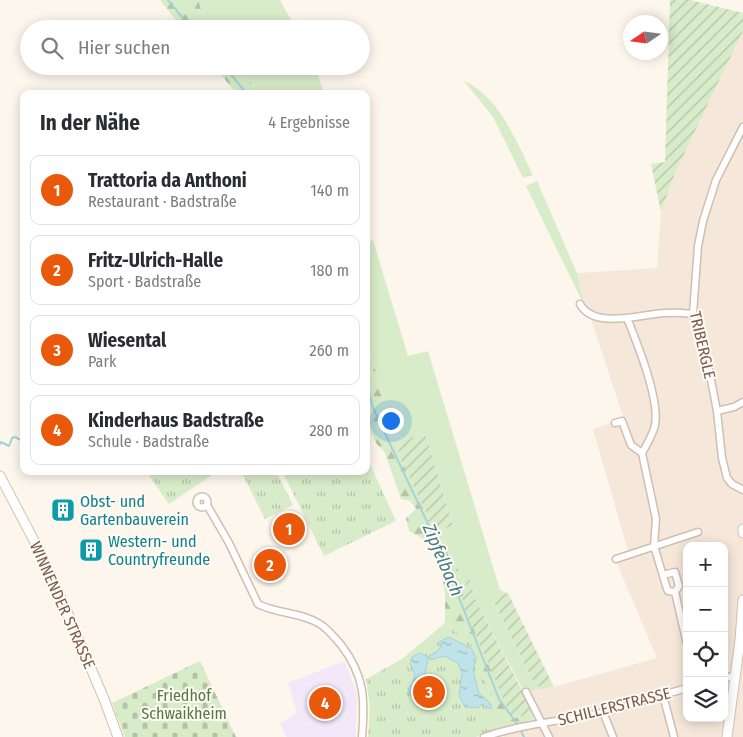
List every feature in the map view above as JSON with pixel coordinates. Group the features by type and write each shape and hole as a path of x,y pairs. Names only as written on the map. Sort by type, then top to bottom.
{"main road":[{"name":"WINNENDER STRASSE","path":"0,476 59,592 118,737"},
{"path":"727,737 738,672 743,600"}],"street":[{"name":"TRIBERGLE","path":"743,127 740,139 716,180 703,222 698,246 693,314 707,359 717,411 722,458 727,478 732,484 743,490"},
{"path":"580,304 583,310 592,316 600,318 627,318 667,312 693,314"},
{"path":"627,318 654,401 655,424 650,440 642,453"},
{"path":"717,411 734,407 743,402"},
{"path":"615,423 622,421 631,445 642,453 656,519 654,546 668,591 675,592"},
{"path":"207,505 229,544 258,604 320,624 337,640 351,658 357,670 364,694 362,737"},
{"path":"616,559 698,532"},
{"path":"663,575 675,572 679,586 675,592 684,632"},
{"path":"726,677 738,672"},
{"name":"SCHILLERSTRASSE","path":"484,737 504,730 603,712 683,689"},
{"path":"526,692 549,737"},
{"path":"662,695 674,737"},
{"path":"603,712 613,737"}],"shaded area":[{"path":"743,31 743,737 504,737 501,729 533,719 524,692 554,687 657,658 615,559 628,551 593,429 624,419 591,319 585,307 577,273 657,268 661,212 675,173"},
{"path":"344,661 357,693 356,737 287,737 280,724 297,712 288,683"}],"green space":[{"path":"160,0 198,0 205,20 176,20"},
{"path":"198,0 280,0 291,20 205,20"},
{"path":"670,0 690,0 743,13 743,31 675,173 661,212 651,164 665,162"},
{"path":"221,75 245,75 256,90 234,90"},
{"path":"245,75 318,75 323,90 256,90"},
{"path":"464,81 477,88 488,98 506,121 533,175 523,178 493,117"},
{"path":"537,181 577,273 585,307 526,186"},
{"path":"373,240 408,356 428,351 500,590 508,593 492,598 536,687 552,683 554,687 524,692 476,601 469,580 465,585 439,530 453,526 425,434 404,440 387,426 389,415 370,352 370,241"},
{"path":"370,352 389,415 387,426 404,440 396,442 401,460 435,531 439,530 465,585 462,590 512,719 533,712 533,719 497,730 494,705 473,646 445,623 445,593 439,562 430,543 409,531 406,518 416,509 410,501 401,499 385,453 376,443 370,430"},
{"path":"425,434 453,526 435,531 401,460 396,442"},
{"path":"370,464 396,521 324,556 284,475 370,475"},
{"path":"149,475 212,475 169,504"},
{"path":"243,475 278,475 293,505 265,519"},
{"path":"469,579 476,601 533,712 512,719 464,607 462,590"},
{"path":"508,593 552,683 536,687 492,598"},
{"path":"445,623 473,646 494,705 497,730 476,737 368,737 370,707 366,679 402,659"},
{"name":"Friedhof Schwaikheim","path":"200,661 236,737 125,737 112,703"}],"water":[{"path":"449,637 472,649 476,658 473,671 479,693 490,703 492,707 490,709 482,704 478,708 465,707 459,696 462,673 458,663 444,656 430,660 429,656 439,650 441,646 439,642"},
{"path":"419,653 427,656 425,678 429,688 427,694 419,699 412,698 408,689 413,683 414,677 410,664 412,657"}],"waterway":[{"name":"Zipfelbach","path":"168,0 185,20"},
{"name":"Zipfelbach","path":"231,75 244,90"},
{"name":"Zipfelbach","path":"370,396 373,408 439,547 499,699 518,725"},
{"path":"0,444 1,442 9,446 12,438 15,437 20,440"},
{"name":"Zipfelbach","path":"520,729 524,737"}],"place":[{"name":"Obst- und Gartenbauverein","path":"63,510"},
{"name":"Trattoria da Anthoni","path":"289,529"},
{"name":"Western- und Countryfreunde","path":"91,550"},
{"name":"Fritz-Ulrich-Halle","path":"270,565"},
{"name":"Wiesental","path":"429,692"},
{"name":"Kinderhaus Badstraße","path":"325,703"}]}
